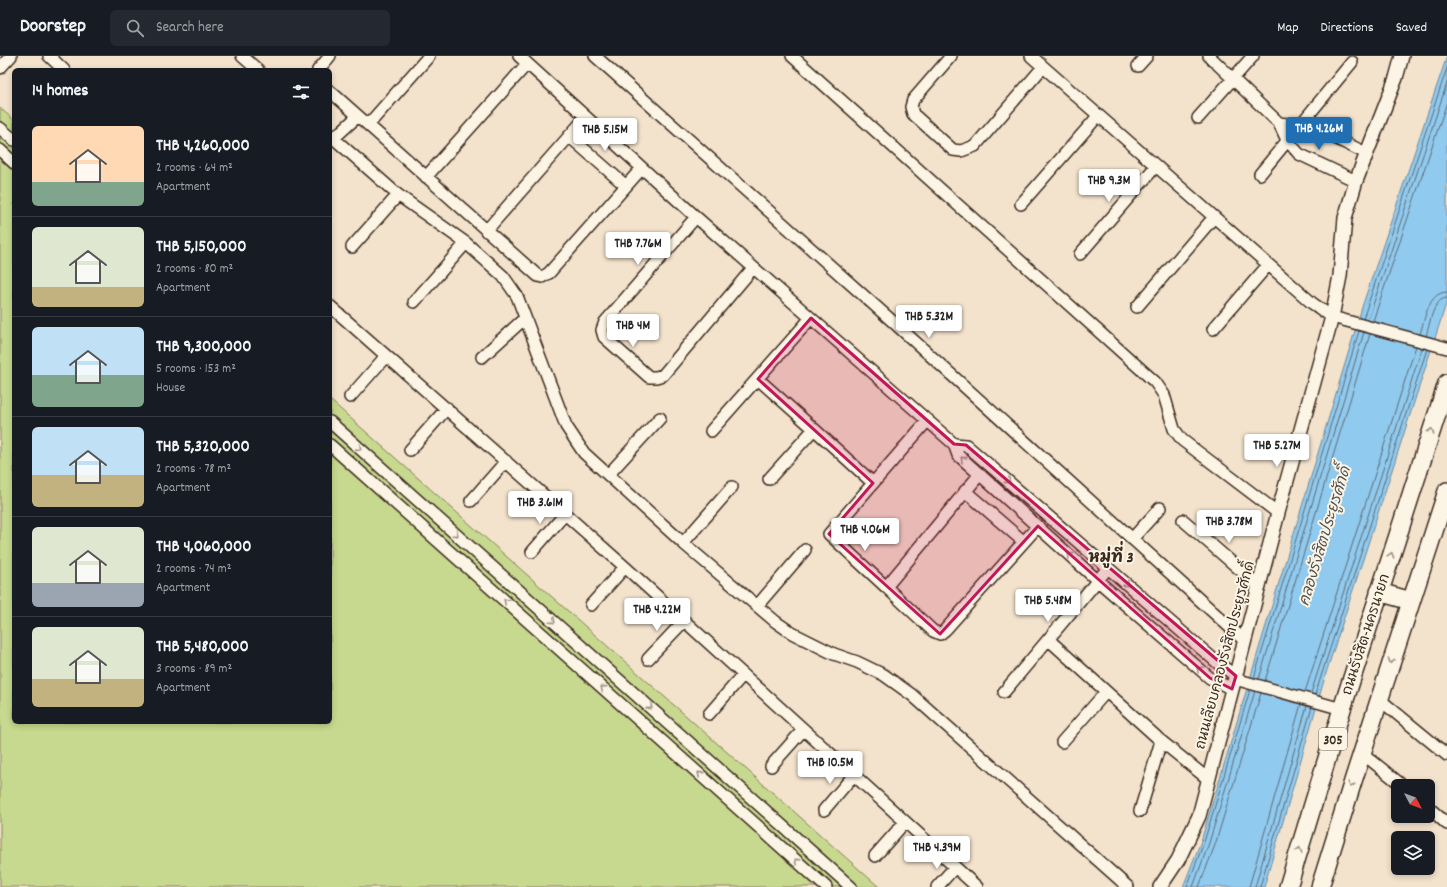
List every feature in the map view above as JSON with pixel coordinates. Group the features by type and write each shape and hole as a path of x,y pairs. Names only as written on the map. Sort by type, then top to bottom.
{"main road":[{"name":"ถนนรังสิต-นครนายก","path":"1288,887 1338,707 1379,592 1447,383"},
{"name":"305","path":"1320,887 1410,601 1443,520 1447,491"},
{"path":"1379,592 1410,601"}],"street":[{"path":"0,68 11,56"},
{"path":"48,56 62,68"},
{"path":"242,56 256,68"},
{"path":"320,68 330,56"},
{"path":"368,125 429,56"},
{"path":"519,56 753,268 928,420 954,444 958,455 1097,580 1210,678 1237,682 1338,707"},
{"path":"595,56 897,325 1245,641"},
{"path":"792,56 1155,382 1164,395 1174,429 1182,440 1278,513"},
{"path":"951,56 913,100 910,108 913,114 954,150 961,151 975,146 1043,67"},
{"path":"1030,56 1268,265 1312,303 1332,317 1446,347"},
{"path":"1138,66 1147,56"},
{"path":"1209,56 1279,123 1288,140 1299,154 1356,181"},
{"path":"1198,118 1253,56"},
{"name":"ถนนเลียบคลองรังสิตประยูรศักดิ์","path":"1160,887 1178,860 1199,816 1208,779 1237,682 1245,641 1278,513 1332,317 1340,276 1345,218 1356,181 1396,78 1402,56"},
{"path":"1260,174 1352,62"},
{"path":"426,177 527,64"},
{"path":"332,93 538,276 542,277 549,273 642,168"},
{"path":"358,116 332,137 398,195 466,243 503,276 517,296 566,426 584,453 683,542 757,606 792,633 834,654 858,662 884,675 912,695 1128,887"},
{"path":"1021,204 1098,116"},
{"path":"486,230 586,117"},
{"path":"1279,123 1300,125 1317,129 1366,153"},
{"path":"0,128 12,138"},
{"path":"569,136 626,186"},
{"path":"0,150 12,161"},
{"path":"1080,254 1156,166"},
{"path":"352,247 398,195"},
{"path":"696,217 605,322 602,330 604,337 649,377 663,375 753,268"},
{"path":"1137,306 1214,217"},
{"path":"414,302 466,243"},
{"path":"1213,329 1268,265"},
{"path":"332,308 625,567 853,776 977,887"},
{"path":"482,357 525,318"},
{"path":"711,431 811,318"},
{"path":"350,397 386,356"},
{"path":"758,379 873,483"},
{"path":"410,450 447,408"},
{"path":"608,475 660,418"},
{"path":"928,420 829,534 933,631 940,634 1038,526"},
{"path":"332,424 851,887"},
{"path":"769,479 814,429"},
{"path":"954,444 966,445 1219,664 1237,682"},
{"path":"332,447 826,887"},
{"path":"471,501 506,461"},
{"path":"886,586 980,474"},
{"path":"383,492 394,479"},
{"path":"683,542 732,487"},
{"path":"965,492 1024,542"},
{"path":"1132,539 1160,508"},
{"path":"532,552 565,514"},
{"path":"1183,520 1260,587"},
{"path":"757,606 805,550"},
{"path":"590,605 625,567"},
{"path":"1004,692 1108,568"},
{"path":"648,659 684,621"},
{"path":"1049,640 1161,741 1208,779"},
{"path":"709,714 743,674"},
{"path":"1062,742 1106,692"},
{"path":"1379,699 1447,754"},
{"path":"771,766 804,730"},
{"path":"1140,811 1161,741"},
{"path":"1362,753 1394,779"},
{"path":"824,810 853,776"},
{"path":"745,814 756,802"},
{"path":"1435,813 1447,824"},
{"path":"875,856 905,822"},
{"path":"937,887 955,867"}],"highlighted area":[{"path":"811,318 954,444 966,445 1236,676 1232,689 1210,678 1038,526 940,634 829,534 873,483 758,379"}],"green space":[{"path":"0,108 12,118 12,724 332,724 332,402 879,887 0,887"}],"water":[{"name":"คลองรังสิตประยูรศักดิ์","path":"1447,56 1447,301 1327,670 1264,887 1183,887 1201,841 1363,304"}],"district":[{"name":"หมู่ที่ 3","path":"1111,556"}]}
